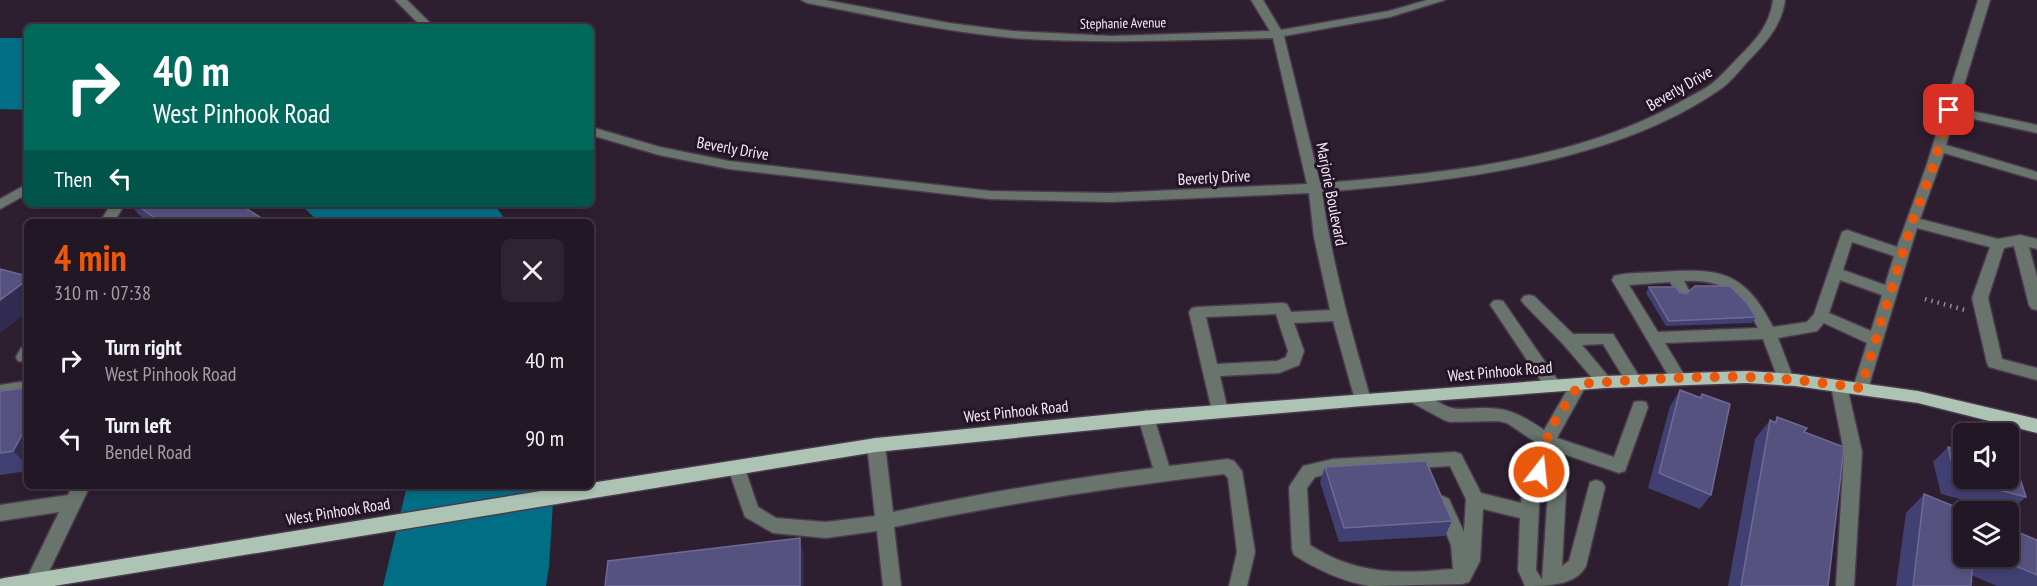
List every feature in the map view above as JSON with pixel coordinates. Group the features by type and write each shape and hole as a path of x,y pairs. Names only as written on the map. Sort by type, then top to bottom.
{"main road":[{"name":"West Pinhook Road","path":"4,586 33,584 292,538 876,445 1220,411 1605,382 1746,377 1861,388 1918,397 2037,426"}],"street":[{"path":"401,0 425,24"},
{"name":"Stephanie Avenue","path":"807,0 949,26 1060,38 1111,39 1278,34 1390,14 1439,0"},
{"name":"Marjorie Boulevard","path":"1257,0 1278,34 1315,189 1321,237 1339,315 1363,400"},
{"name":"Beverly Drive","path":"594,132 679,155 792,174 992,195 1118,198 1315,189 1417,179 1485,168 1595,144 1627,133 1701,98 1725,81 1749,58 1771,27 1779,0"},
{"path":"1861,388 1912,222 1939,147 1979,1"},
{"path":"1949,110 2037,129"},
{"path":"1939,147 2037,176"},
{"path":"0,205 24,190"},
{"path":"1912,222 1998,244 2020,240 2037,244"},
{"path":"1653,338 1680,331 1736,329 1770,333 1812,327 1821,316 1847,235 1903,254"},
{"path":"2020,240 2037,305"},
{"path":"1998,244 1980,298 1995,363 2037,374"},
{"path":"1836,273 1891,293"},
{"path":"1678,378 1618,280 1652,286 1675,278 1713,276 1738,286 1770,333 1786,380"},
{"path":"1702,277 1711,292"},
{"path":"1675,278 1683,292"},
{"path":"1529,300 1569,340 1605,382"},
{"path":"1498,305 1553,386"},
{"path":"1210,370 1280,367 1293,361 1296,351 1282,308 1197,312 1210,370 1220,411"},
{"path":"1285,318 1339,315"},
{"path":"1821,316 1876,340"},
{"path":"1569,340 1608,338 1634,381"},
{"path":"1546,584 1527,570 1531,485 1579,384"},
{"path":"1839,386 1853,452 1845,586"},
{"path":"0,391 24,387"},
{"path":"1415,397 1449,415 1498,414 1505,416 1546,450 1619,466 1640,407"},
{"path":"1146,417 1162,474"},
{"path":"876,445 892,586"},
{"path":"1546,450 1557,491 1546,584"},
{"path":"1455,459 1475,499 1471,561 1462,576 1377,585 1347,580 1314,563 1301,549 1298,487 1310,471 1333,466 1455,459"},
{"path":"1425,461 1460,545 1462,576"},
{"path":"737,468 751,512 773,525 826,530 884,522 1026,493 1228,466 1236,476 1246,552 1238,586"},
{"path":"1546,584 1576,566 1596,487"},
{"path":"0,513 77,494"},
{"path":"33,584 77,494"},
{"path":"1475,499 1529,513"}],"path":[{"path":"1925,299 1984,315"}],"water":[{"path":"0,38 24,38 24,110 0,109"},
{"path":"303,207 496,207 505,219 316,219"},
{"path":"406,489 554,489 546,586 383,586"}],"building":[{"path":"140,207 244,207 263,219 156,219"},
{"path":"0,269 24,275 24,282 0,300"},
{"path":"1695,286 1730,286 1746,302 1756,317 1669,321 1649,287 1676,287 1679,292 1686,294"},
{"path":"24,388 24,431 13,451 0,453 0,391"},
{"path":"1680,390 1701,398 1702,394 1730,404 1711,495 1659,473"},
{"path":"1777,417 1807,428 1804,432 1844,447 1828,586 1741,586 1770,420 1776,423"},
{"path":"1948,447 1953,448 1953,467"},
{"path":"1426,461 1452,521 1344,528 1325,467"},
{"path":"2019,475 2026,497 1995,489 2019,489"},
{"path":"1924,494 1953,506 1953,567 1972,567 1971,586 1913,586"},
{"path":"2019,533 2037,540 2037,575 2018,567"},
{"path":"800,538 800,586 605,586 608,561"}],"route":[{"path":"1539,472 1546,458 1546,441 1579,384 1746,377 1861,388 1912,222 1933,167 1949,110"}]}
